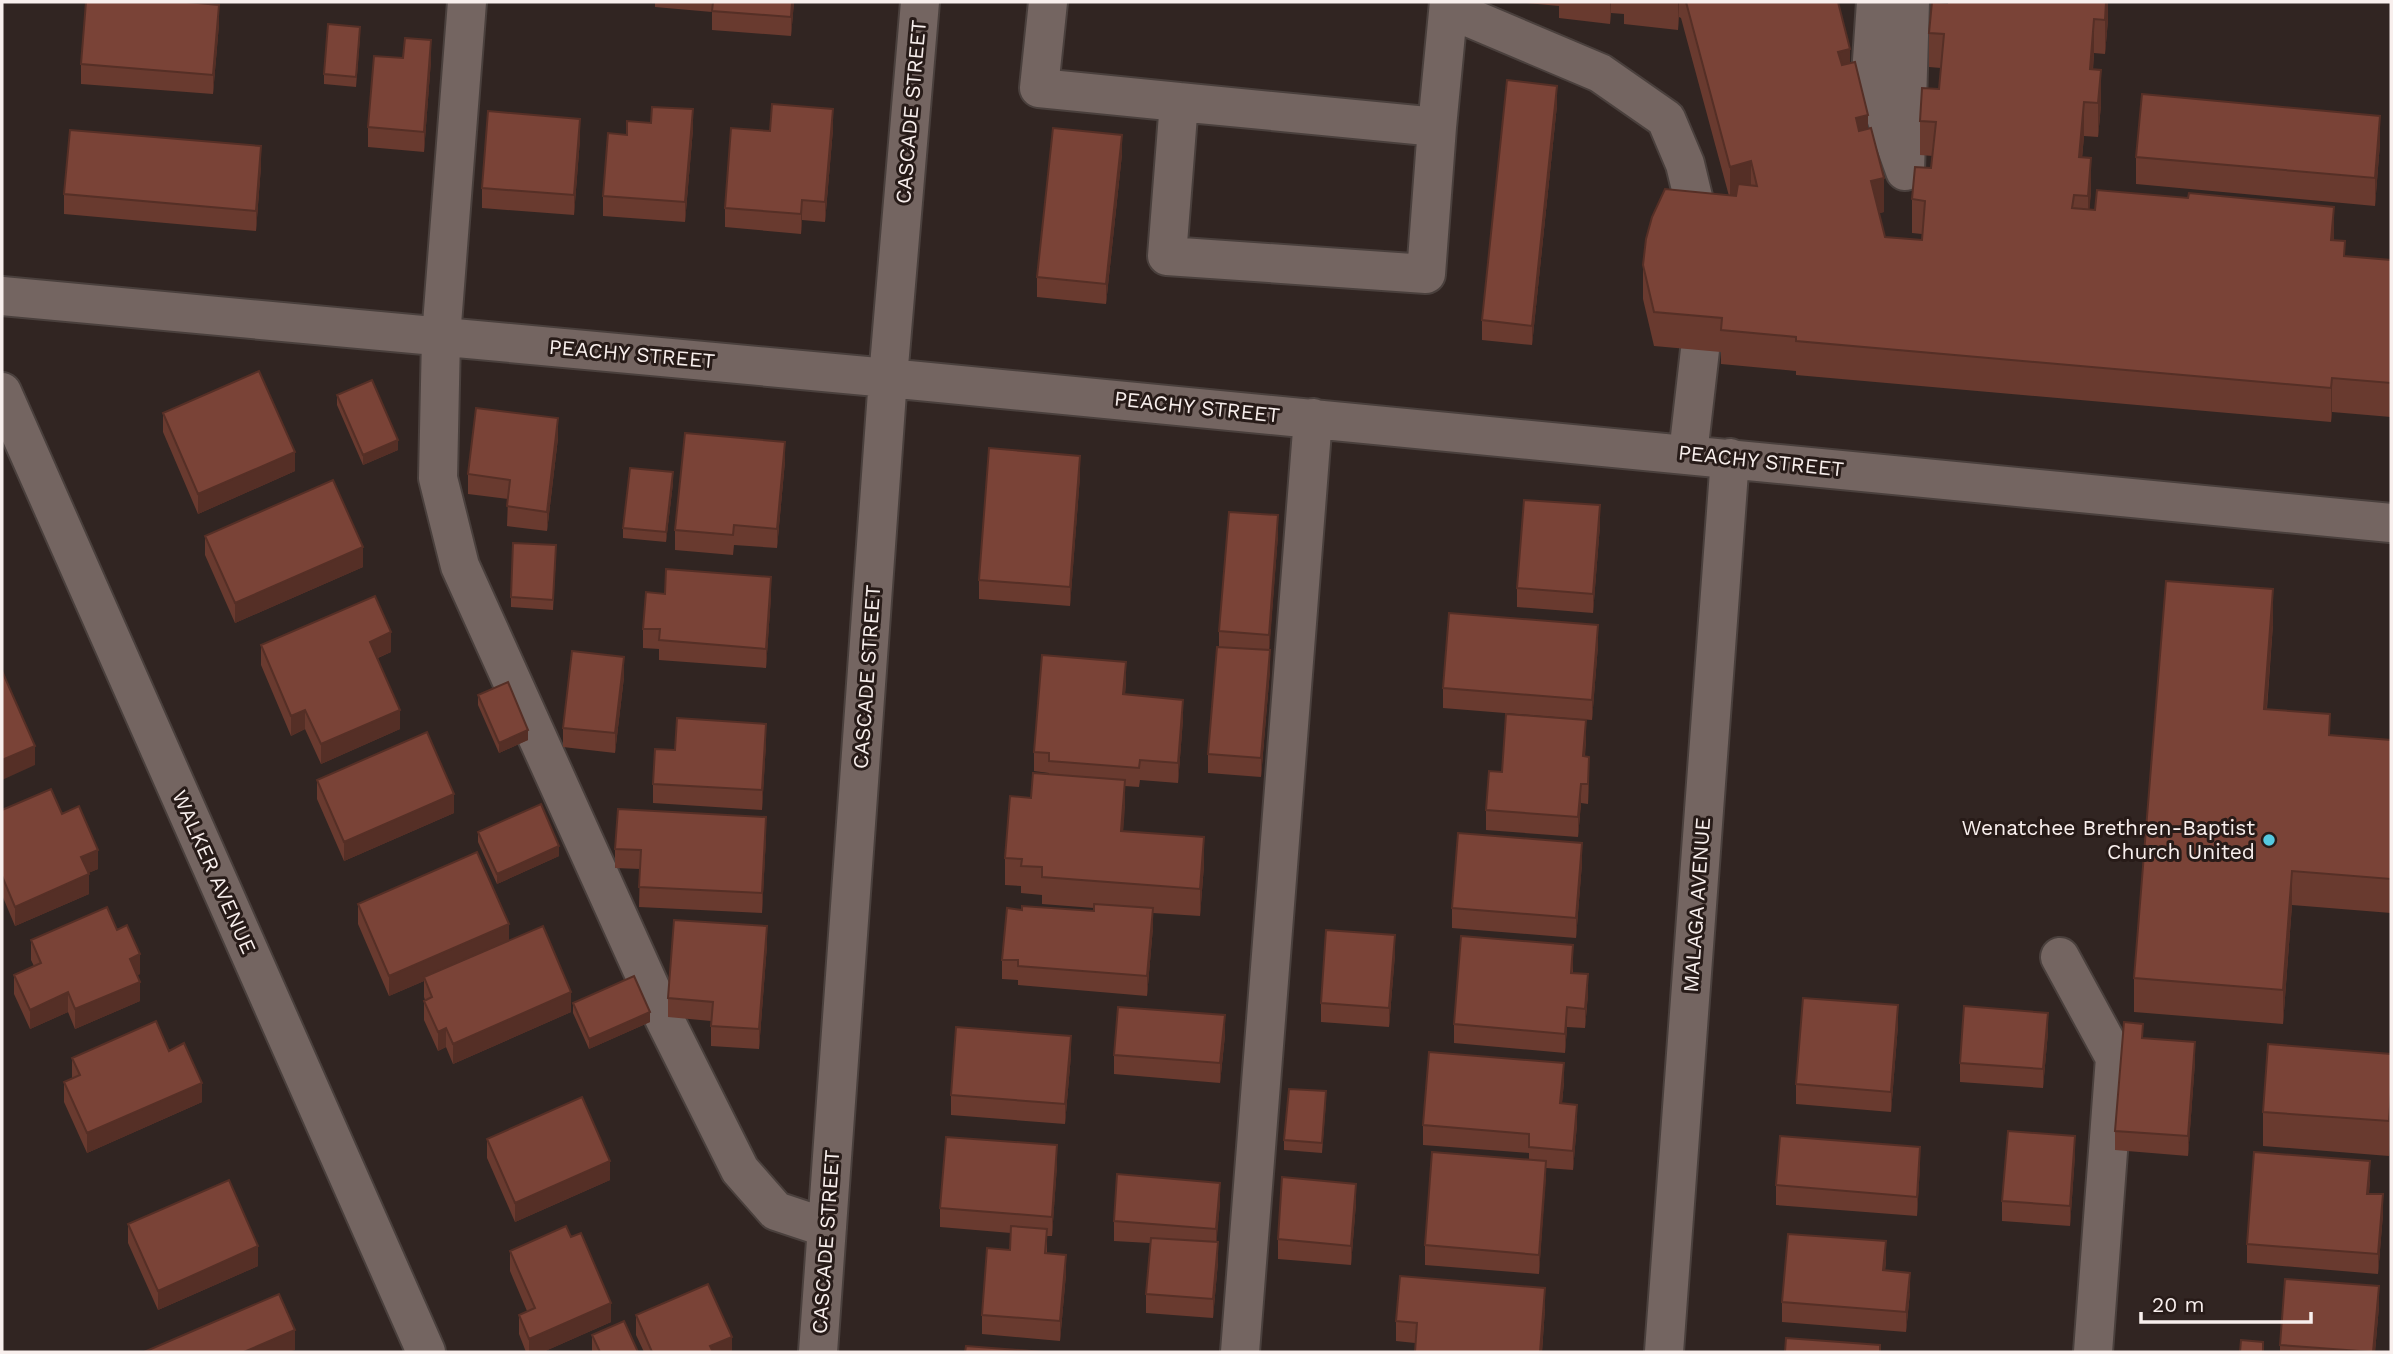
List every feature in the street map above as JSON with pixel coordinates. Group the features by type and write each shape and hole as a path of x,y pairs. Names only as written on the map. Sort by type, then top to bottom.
{"street":[{"path":"467,2 441,337 438,478 460,566 664,1018 740,1170 776,1211 827,1228"},
{"name":"CASCADE STREET","path":"818,1352 888,377 920,2"},
{"path":"1048,2 1039,88 1437,127"},
{"path":"1876,2 1871,75 1905,171 1910,2"},
{"path":"1179,102 1167,256 1426,274 1449,5 1600,73 1666,119 1685,164 1700,226"},
{"name":"PEACHY STREET","path":"2,296 888,377 2391,523"},
{"path":"1688,454 1700,350"},
{"name":"WALKER AVENUE","path":"2,392 426,1352"},
{"path":"1240,1352 1313,418"},
{"name":"MALAGA AVENUE","path":"1664,1352 1730,458"},
{"path":"2060,957 2115,1058 2093,1352"}],"building":[{"path":"86,2 187,2 219,5 213,75 81,64"},
{"path":"713,2 792,2 791,17 712,11"},
{"path":"1686,2 1838,2 1850,49 1838,52 1842,65 1855,62 1868,115 1856,118 1859,131 1871,128 1884,178 1871,181 1885,237 1922,240 1925,201 1912,199 1915,167 1931,168 1936,122 1920,121 1922,88 1939,89 1944,34 1929,33 1932,2 2106,2 2105,20 2094,19 2090,69 2101,70 2098,103 2084,102 2079,157 2091,158 2088,196 2074,195 2072,208 2095,210 2097,190 2188,198 2189,193 2334,207 2331,240 2345,241 2344,256 2391,260 2391,383 2332,378 2331,388 1796,341 1796,337 1721,330 1722,318 1654,312 1643,265 1652,217 1665,189 1736,196 1738,184 1757,186 1751,161 1730,167"},
{"path":"328,24 360,27 356,77 324,74"},
{"path":"405,38 431,40 424,132 368,127 374,56 403,58"},
{"path":"1507,80 1557,86 1532,326 1482,320"},
{"path":"2142,94 2380,116 2375,178 2136,157"},
{"path":"772,104 833,109 825,202 802,200 801,214 725,208 731,128 770,131"},
{"path":"652,107 693,109 685,202 603,196 608,133 627,135 627,121 651,123"},
{"path":"488,111 580,119 574,195 482,188"},
{"path":"1053,128 1122,135 1106,284 1037,277"},
{"path":"70,130 261,146 256,211 64,194"},
{"path":"259,371 295,452 198,494 163,413"},
{"path":"372,380 398,440 363,455 337,395"},
{"path":"476,408 558,418 547,512 507,506 510,480 468,474"},
{"path":"685,433 785,442 777,529 734,525 733,535 675,530"},
{"path":"989,448 1080,456 1070,587 979,580"},
{"path":"630,468 673,472 666,532 623,528"},
{"path":"333,480 363,547 235,603 205,536"},
{"path":"1524,500 1600,505 1593,594 1517,588"},
{"path":"1229,512 1278,515 1269,635 1219,631"},
{"path":"513,543 556,545 553,600 511,597"},
{"path":"666,569 771,577 766,649 659,640 660,629 643,629 646,592 665,594"},
{"name":"Wenatchee Brethren-Baptist Church United","path":"2166,581 2273,589 2264,709 2330,714 2329,735 2391,740 2391,879 2292,871 2283,990 2134,978"},
{"path":"375,596 391,632 370,642 400,710 321,744 305,710 291,716 261,645"},
{"path":"1449,613 1598,625 1592,700 1443,688"},
{"path":"1217,647 1270,650 1261,758 1208,754"},
{"path":"572,651 624,657 615,733 563,728"},
{"path":"1042,655 1126,662 1123,694 1183,700 1178,763 1140,760 1139,768 1049,761 1049,753 1034,752"},
{"path":"2,671 35,746 2,760"},
{"path":"508,682 528,730 499,743 478,695"},
{"path":"1506,714 1586,720 1583,756 1589,757 1588,784 1581,784 1578,817 1486,810 1489,771 1502,772"},
{"path":"677,718 766,724 762,790 653,784 655,749 675,750"},
{"path":"427,732 454,794 344,842 317,780"},
{"path":"1033,773 1125,780 1121,831 1204,837 1200,889 1042,877 1042,867 1021,866 1022,859 1005,858 1010,796 1031,798"},
{"path":"51,789 62,814 79,806 98,850 81,857 89,874 15,907 2,876 2,810"},
{"path":"541,804 559,846 497,874 478,832"},
{"path":"618,809 766,817 762,893 639,887 641,850 615,849"},
{"path":"1458,833 1582,843 1576,918 1452,908"},
{"path":"477,852 509,924 389,976 358,904"},
{"path":"1094,904 1153,908 1147,976 1018,966 1018,960 1002,960 1007,908 1022,910 1022,906 1094,911"},
{"path":"107,907 117,930 127,925 140,954 130,959 140,982 75,1009 68,992 30,1010 14,975 41,963 31,940"},
{"path":"674,920 767,926 759,1029 711,1026 713,1002 668,998"},
{"path":"543,926 571,992 453,1044 446,1028 438,1032 424,1001 432,997 424,977"},
{"path":"1326,930 1395,935 1389,1008 1321,1003"},
{"path":"1461,936 1573,945 1571,973 1588,974 1585,1009 1567,1007 1565,1034 1454,1024"},
{"path":"634,976 650,1012 589,1039 573,1003"},
{"path":"1803,998 1898,1005 1891,1092 1796,1084"},
{"path":"1964,1006 2048,1013 2043,1069 1960,1063"},
{"path":"1118,1007 1225,1015 1220,1063 1114,1055"},
{"path":"156,1021 169,1051 184,1043 202,1083 87,1133 64,1082 80,1075 72,1058"},
{"path":"2124,1022 2143,1024 2142,1038 2195,1042 2188,1136 2115,1131"},
{"path":"956,1027 1071,1036 1065,1104 951,1095"},
{"path":"2268,1044 2391,1054 2389,1121 2263,1112"},
{"path":"1429,1052 1564,1063 1560,1103 1577,1105 1573,1151 1529,1147 1529,1134 1423,1125"},
{"path":"1289,1089 1326,1091 1322,1143 1284,1140"},
{"path":"582,1097 610,1161 515,1203 487,1139"},
{"path":"2008,1131 2075,1136 2070,1206 2002,1201"},
{"path":"1780,1136 1920,1147 1917,1197 1776,1185"},
{"path":"946,1137 1057,1145 1052,1217 940,1208"},
{"path":"1432,1152 1546,1161 1539,1255 1425,1245"},
{"path":"2254,1152 2370,1161 2367,1194 2383,1194 2378,1254 2247,1244"},
{"path":"1117,1174 1220,1183 1216,1229 1114,1221"},
{"path":"1282,1177 1356,1184 1351,1246 1278,1239"},
{"path":"229,1180 258,1246 158,1291 128,1224"},
{"path":"566,1226 571,1237 581,1233 611,1303 529,1339 519,1315 535,1308 510,1251"},
{"path":"1011,1226 1047,1229 1045,1253 1066,1255 1060,1321 982,1315 987,1248 1010,1250"},
{"path":"1788,1234 1886,1241 1883,1270 1910,1273 1906,1312 1782,1302"},
{"path":"1151,1238 1218,1242 1213,1299 1146,1294"},
{"path":"1400,1276 1545,1288 1540,1352 1415,1352 1417,1323 1396,1321"},
{"path":"2285,1279 2379,1286 2373,1352 2280,1345"},
{"path":"708,1284 732,1337 710,1346 713,1352 652,1352 636,1315"},
{"path":"279,1294 295,1330 244,1352 144,1352"},
{"path":"624,1321 638,1352 600,1352 592,1335"},
{"path":"1786,1338 1880,1345 1880,1352 1785,1352"},
{"path":"2241,1340 2263,1342 2263,1352 2240,1352"},
{"path":"966,1346 1044,1352 965,1352"}],"place":[{"name":"Wenatchee Brethren-Baptist Church United","path":"2269,840"}]}
